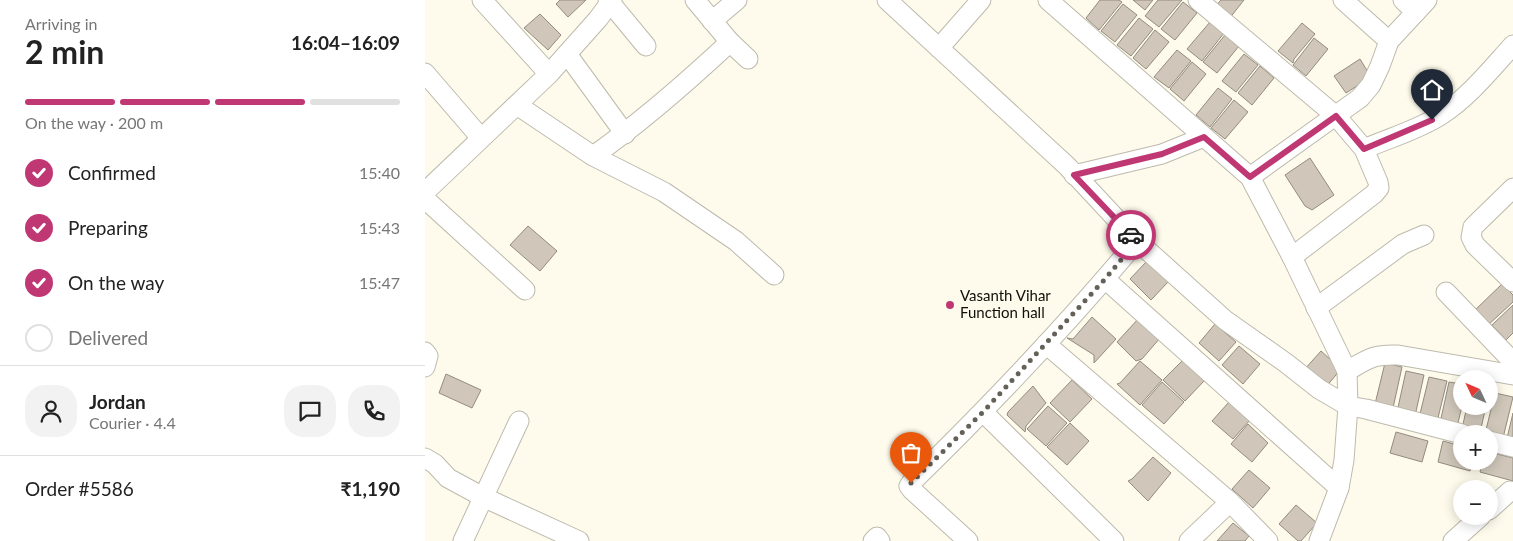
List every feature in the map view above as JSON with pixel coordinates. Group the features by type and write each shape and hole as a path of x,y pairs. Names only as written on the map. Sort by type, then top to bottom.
{"street":[{"path":"482,0 549,74"},
{"path":"713,21 737,0"},
{"path":"887,0 1074,175 1137,241 1225,320 1319,389 1348,406 1453,432"},
{"path":"939,48 981,0"},
{"path":"1047,0 1250,177 1292,257 1347,371 1348,406 1344,460 1339,488 1319,541"},
{"path":"1198,0 1336,116 1364,149 1378,182 1379,188 1292,257"},
{"path":"1343,0 1389,41"},
{"path":"425,192 549,74 598,18 610,1 645,46"},
{"path":"699,2 730,42 748,58"},
{"path":"1250,177 1359,98 1371,85 1389,41 1415,4"},
{"path":"593,156 625,134 679,90 730,42"},
{"path":"1364,149 1441,115 1461,101 1513,45"},
{"path":"567,54 625,134"},
{"path":"425,73 481,138"},
{"path":"517,104 593,156 664,192 735,241 775,275"},
{"path":"1074,175 1162,154 1204,137"},
{"path":"1512,191 1473,227 1471,237 1475,246 1513,282"},
{"path":"425,199 525,290"},
{"path":"1316,308 1403,244 1424,235"},
{"path":"968,541 911,490 909,486 983,412 1105,279 1137,241"},
{"path":"1105,279 1339,488"},
{"path":"1446,292 1513,362"},
{"path":"1045,344 1230,502 1268,541"},
{"path":"425,352 428,356 425,367"},
{"path":"1347,371 1381,354 1398,355 1513,375"},
{"path":"983,412 1114,541"},
{"path":"463,541 519,421"},
{"path":"1498,443 1513,447"},
{"path":"425,458 435,464 449,478 483,497 579,541"},
{"path":"1498,502 1510,491"},
{"path":"1189,541 1230,502"},
{"path":"1453,541 1471,525"},
{"path":"873,541 877,537 880,541"}],"building":[{"path":"560,0 586,0 568,17 556,4"},
{"path":"1100,0 1119,0 1122,2 1099,30 1086,18"},
{"path":"1133,0 1153,0 1145,10"},
{"path":"1158,0 1182,0 1159,27 1145,16"},
{"path":"1221,0 1244,0 1229,19 1215,7"},
{"path":"1183,2 1197,13 1175,40 1161,29"},
{"path":"1123,4 1137,15 1115,42 1101,31"},
{"path":"540,14 561,35 548,50 524,28"},
{"path":"1139,18 1153,29 1131,56 1117,45"},
{"path":"1210,22 1224,33 1202,61 1187,49"},
{"path":"1302,23 1315,34 1294,59 1293,63 1278,51"},
{"path":"1155,30 1169,42 1146,69 1133,58"},
{"path":"1225,35 1239,46 1217,73 1203,62"},
{"path":"1314,38 1328,49 1306,76 1293,65"},
{"path":"1177,50 1191,61 1169,88 1154,77"},
{"path":"1244,54 1258,65 1236,92 1222,81"},
{"path":"1360,59 1371,77 1346,93 1334,76"},
{"path":"1192,62 1206,74 1184,101 1170,89"},
{"path":"1260,66 1274,78 1252,105 1238,93"},
{"path":"1218,88 1232,99 1210,127 1196,115"},
{"path":"1234,100 1248,112 1225,139 1211,128"},
{"path":"1310,158 1334,195 1312,210 1305,206 1285,175"},
{"path":"528,226 557,251 540,271 510,245"},
{"path":"1147,261 1168,282 1151,300 1130,279"},
{"path":"1502,284 1513,295 1513,302 1487,326 1473,312"},
{"path":"1513,305 1513,333 1506,340 1492,325"},
{"path":"1092,317 1116,339 1094,363 1094,355 1067,338 1073,339"},
{"path":"1139,318 1160,338 1142,359 1136,361 1117,342"},
{"path":"1215,324 1236,342 1219,361 1199,343"},
{"path":"1239,346 1260,364 1243,384 1222,365"},
{"path":"1321,351 1341,369 1325,388 1304,370"},
{"path":"1184,359 1205,380 1185,401 1163,380"},
{"path":"1140,361 1162,380 1140,405 1117,384"},
{"path":"1385,363 1402,367 1393,408 1375,404"},
{"path":"1406,371 1424,375 1415,416 1397,412"},
{"path":"446,374 481,390 472,408 439,393"},
{"path":"1429,377 1447,381 1437,422 1419,418"},
{"path":"1072,380 1092,399 1070,422 1050,403"},
{"path":"1162,382 1184,402 1164,424 1142,405"},
{"path":"1449,382 1453,383 1453,415 1460,415 1457,425 1453,426 1440,423"},
{"path":"1033,386 1046,403 1026,426 1025,432 1007,415"},
{"path":"1498,394 1513,397 1503,438 1498,437 1498,425 1487,425 1490,415 1498,415"},
{"path":"1229,402 1250,420 1233,439 1212,421"},
{"path":"1048,406 1067,423 1046,446 1027,429"},
{"path":"1513,413 1513,439 1507,438"},
{"path":"1465,415 1484,415 1482,425 1463,425"},
{"path":"1070,423 1089,441 1067,465 1047,447"},
{"path":"1248,424 1268,443 1252,462 1231,444"},
{"path":"1396,432 1428,441 1422,462 1390,453"},
{"path":"1443,441 1453,444 1453,466 1438,462"},
{"path":"1498,454 1513,458 1513,481 1480,472 1481,470 1498,470"},
{"path":"1153,457 1171,473 1148,501 1128,481"},
{"path":"1249,470 1270,488 1253,508 1232,489"},
{"path":"1296,505 1317,523 1301,541 1298,541 1279,524"},
{"path":"1233,523 1249,536 1245,541 1217,541"}],"way so far":[{"path":"911,483 983,412 1105,279 1137,241 1131,235"}],"place":[{"name":"Vasanth Vihar Function hall","path":"950,305"}],"route":[{"path":"1131,235 1074,175 1162,154 1204,137 1250,177 1336,116 1364,149 1432,120"}]}
